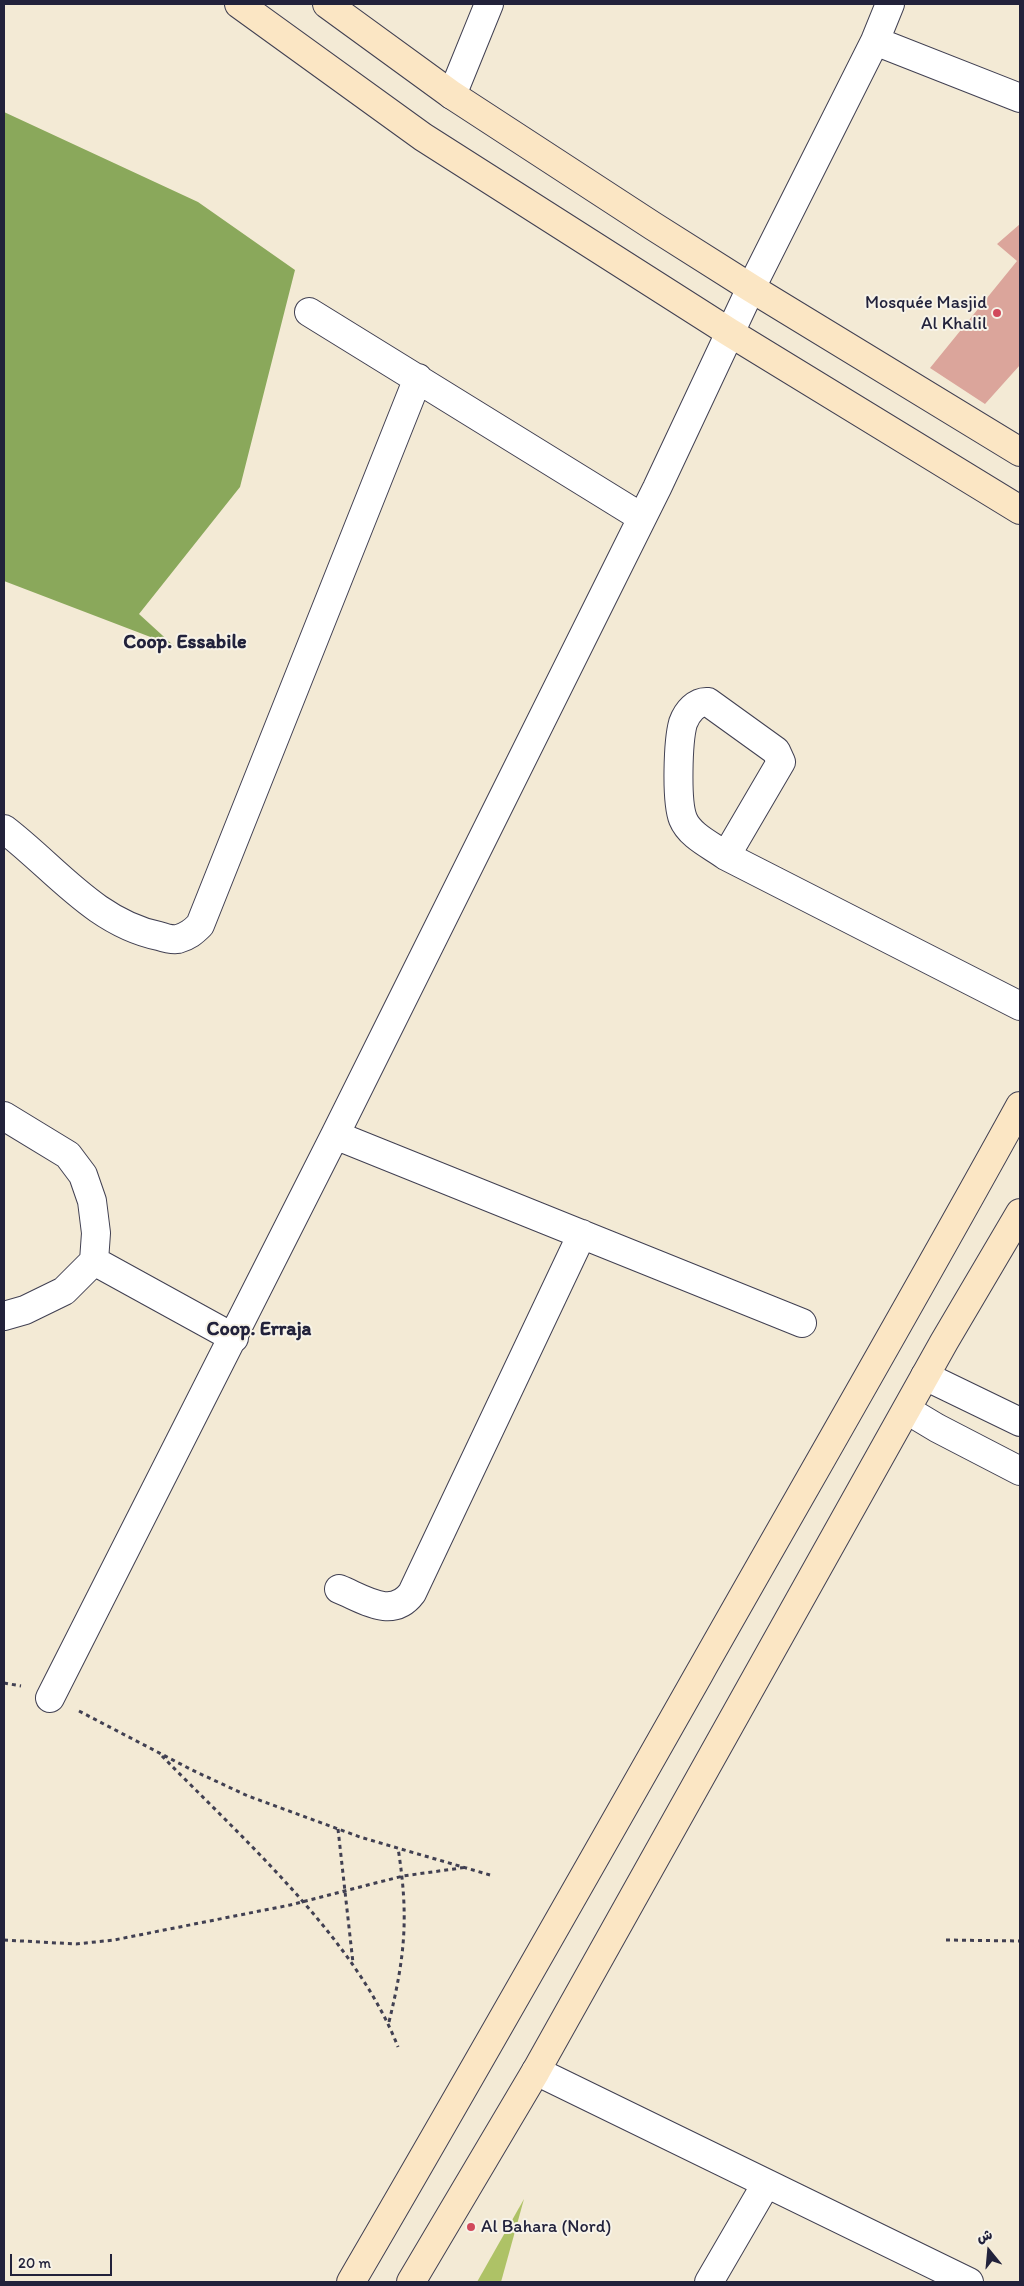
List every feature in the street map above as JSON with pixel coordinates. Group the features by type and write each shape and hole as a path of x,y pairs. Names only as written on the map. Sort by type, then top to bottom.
{"main road":[{"path":"239,4 423,137 729,332 1020,510"},
{"path":"327,4 452,95 751,288 1020,452"},
{"path":"352,2282 902,1321 1020,1106"},
{"path":"411,2282 536,2071 925,1376 1020,1213"}],"street":[{"path":"452,95 489,4"},
{"path":"50,1698 234,1338 657,488 729,332 875,41 890,4"},
{"path":"875,41 1020,98"},
{"path":"309,312 641,517"},
{"path":"4,829 32,851 85,901 140,932 176,940 190,935 200,925 418,378"},
{"path":"726,856 781,762 776,751 708,702 702,702 696,704 684,721 678,801 689,831 726,856 1020,1006"},
{"path":"4,1116 68,1155 83,1175 92,1201 96,1233 94,1261 64,1291 25,1310 4,1316"},
{"path":"335,1135 802,1323"},
{"path":"339,1589 383,1607 394,1608 405,1602 412,1593 582,1234"},
{"path":"94,1261 234,1338"},
{"path":"925,1376 1020,1422"},
{"path":"907,1410 937,1428 1020,1471"},
{"path":"536,2071 968,2282"},
{"path":"709,2282 766,2184"}],"path":[{"path":"4,1683 30,1689 106,1723 160,1753 248,1796 338,1829 398,1848 470,1867 490,1875"},
{"path":"160,1753 301,1902 353,1964 388,2022 398,2047"},
{"path":"338,1829 353,1964"},
{"path":"388,2022 401,1972 405,1938 403,1876 398,1848"},
{"path":"4,1940 76,1944 114,1940 301,1902 403,1876 470,1867"},
{"path":"946,1940 1020,1941"}],"green space":[{"path":"4,112 198,202 295,270 240,487 139,614 174,646 4,581"},
{"path":"524,2199 501,2282 477,2282"}],"building":[{"name":"Mosquée Masjid Al Khalil","path":"1020,224 1020,365 985,404 930,368 1017,261 997,244"}],"place":[{"name":"Mosquée Masjid Al Khalil","path":"997,313"},
{"name":"Al Bahara (Nord)","path":"471,2227"}],"district":[{"name":"Coop. Essabile","path":"185,643"},
{"name":"Coop. Erraja","path":"259,1330"}]}
